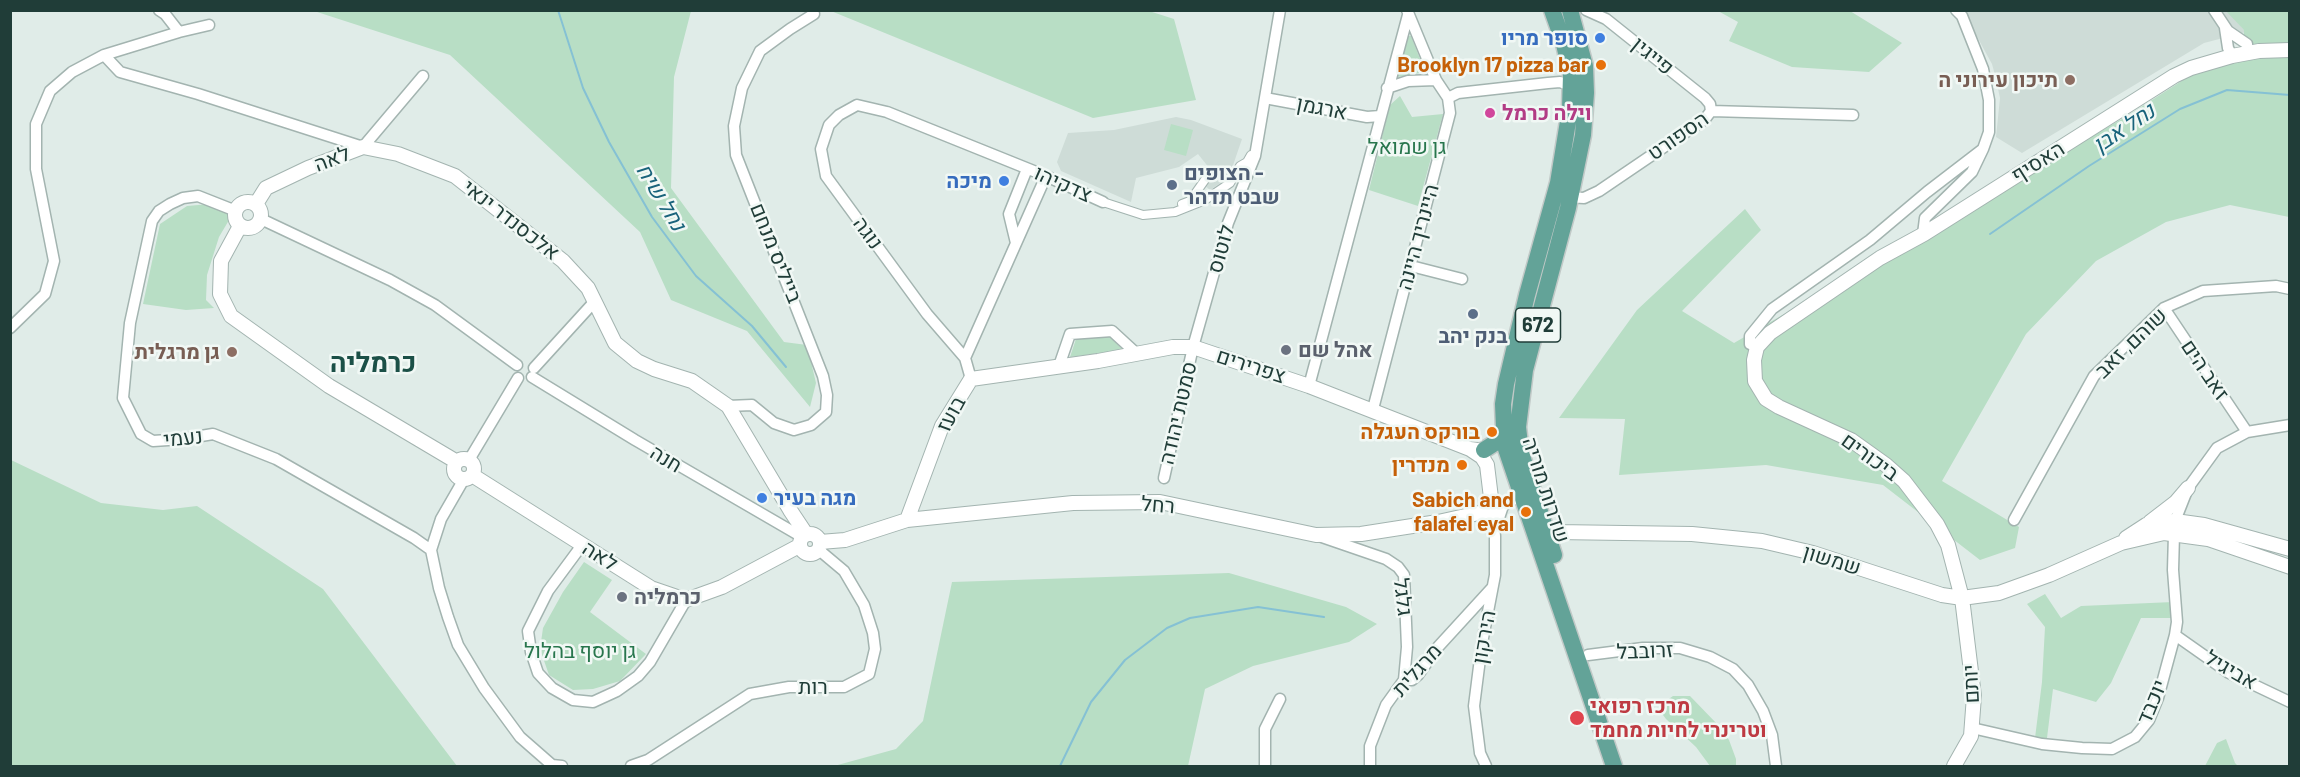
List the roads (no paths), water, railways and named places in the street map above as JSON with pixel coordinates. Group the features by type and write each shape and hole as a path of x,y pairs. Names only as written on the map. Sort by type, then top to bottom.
{"main road":[{"name":"שדרות מוריה","path":"1552,10 1564,44 1571,86 1567,132 1558,183 1510,364 1503,404 1504,428 1522,494 1539,527 1614,766"},
{"name":"שדרות מוריה","path":"1569,10 1582,52 1586,93 1583,135 1570,198 1522,388 1518,427 1512,454 1588,655 1624,766"},
{"path":"1477,449 1498,441 1504,428"}],"street":[{"path":"159,10 165,14 178,32"},
{"name":"לוטוס","path":"1193,347 1228,222 1255,156 1280,10"},
{"name":"פייגין","path":"1586,10 1606,19 1705,98 1710,104 1711,111"},
{"path":"1757,348 1770,333 1880,258 1923,234 1925,218 1972,172 1983,150 1990,122 1986,83 1978,54 1962,16 1956,10"},
{"path":"2214,10 2239,49"},
{"path":"1407,13 1436,80 1448,98 1458,93 1548,83 1560,82 1571,86"},
{"path":"1309,386 1407,13"},
{"name":"בייליס מנחם","path":"728,406 752,405 774,423 794,430 811,425 826,412 827,395 823,376 736,155 734,126 742,88 760,51 814,14"},
{"path":"10,327 45,294 54,261 36,169 36,124 50,91 72,72 104,55 209,25"},
{"name":"האסיף","path":"1923,234 2174,76 2239,49 2289,50"},
{"name":"אלכסנדר ינאי","path":"104,55 120,72 198,94 363,147 398,154 455,176 563,261 588,288 615,343 637,361 692,381 728,406 790,510 802,539"},
{"name":"לאה","path":"256,204 266,188 308,168 363,147 423,76"},
{"path":"1387,88 1408,81 1436,80"},
{"name":"ארגמן","path":"1265,98 1367,117 1380,117"},
{"name":"היינריך היינה","path":"1373,410 1449,122 1448,98"},
{"name":"צדקיהו","path":"857,105 887,112 1046,176 1103,202 1143,215 1175,212 1205,200 1230,183 1240,166 1247,162 1251,154 1255,156"},
{"name":"נוגה","path":"857,105 838,115 829,125 821,149 826,176 927,314 965,358"},
{"name":"הספורט","path":"1570,198 1584,198 1599,191 1706,119 1711,111 1853,115"},
{"name":"ביכורים","path":"1962,598 1948,545 1937,524 1904,481 1851,440 1766,399 1755,381 1754,360 1757,348 1750,344 1750,336 1773,309 1870,240 1927,192 1983,150"},
{"path":"1016,243 1009,214 1027,169"},
{"path":"1137,213 1174,207 1190,201 1209,174"},
{"path":"965,358 1046,176"},
{"path":"1558,183 1562,193 1570,198"},
{"path":"1200,188 1209,193"},
{"name":"נעמי","path":"236,211 198,196 183,198 159,211 152,221 130,323 123,398 141,434 153,441 213,434 266,455 405,532 431,550"},
{"path":"244,202 256,204 261,211 261,219 252,228 240,226 236,219 236,211 244,202"},
{"path":"261,219 390,280 435,305 517,365"},
{"path":"240,226 221,261 220,294 231,316 329,386 474,467 441,519 431,550 439,588 458,645 484,688 520,737 552,765 562,766"},
{"path":"1411,266 1462,279"},
{"name":"שוהם, זאב","path":"2014,520 2094,376 2164,308 2203,291 2276,286 2289,289"},
{"path":"518,378 527,380 595,301"},
{"name":"זאב הים","path":"2164,308 2247,432"},
{"path":"1059,366 1070,334 1112,331 1137,354"},
{"name":"צפרירים","path":"971,379 1173,347 1193,347 1309,386 1477,449 1512,454"},
{"name":"סמטת יהודה","path":"1164,478 1193,347"},
{"name":"בועז","path":"907,520 942,426 971,379 965,358"},
{"path":"517,365 525,362 533,372"},
{"path":"517,365 515,371 518,378"},
{"name":"חנה","path":"533,372 666,459 802,539"},
{"path":"463,461 518,378"},
{"name":"יוכבד","path":"1972,728 2042,744 2082,748 2112,749 2135,738 2149,720 2158,698 2175,635 2177,622 2173,570 2175,527 2188,488 2217,448 2247,432 2289,425"},
{"path":"1477,449 1485,459 1492,506"},
{"path":"1488,476 1492,467 1512,454"},
{"name":"לאה","path":"468,477 651,588 686,600"},
{"path":"2145,525 2176,502 2188,488"},
{"path":"1496,536 1503,506 1522,494"},
{"name":"רחל","path":"820,546 907,520 1073,503 1160,502 1316,535 1361,534 1438,522 1485,512 1492,506"},
{"name":"הירקון","path":"1486,766 1480,753 1474,706 1496,564 1496,536 1492,506"},
{"path":"2180,507 2188,517 2204,525"},
{"name":"שמשון","path":"2121,543 2145,525 2175,527 2204,525 2289,549"},
{"name":"שמשון","path":"1539,527 1692,534 1762,541 1813,553 1942,595 1962,598 1999,593 2049,575 2121,543 2164,533 2175,527 2289,567"},
{"path":"582,545 548,591 528,631 531,652 538,673 552,688 573,700 593,702 617,691 638,676 650,662 686,600 722,587 814,534 820,546"},
{"name":"גלגל","path":"1316,535 1386,559 1401,570 1405,581 1407,646 1404,680"},
{"name":"רות","path":"631,766 648,760 750,694 789,687 844,687 869,674 875,649 873,633 864,605 844,571 820,546"},
{"path":"1942,595 1955,591 1959,582 1983,593 1999,593"},
{"name":"מרגלית","path":"1370,766 1370,746 1386,705 1404,680 1412,680 1418,675 1438,647 1492,588"},
{"path":"1942,595 1959,607 1965,619"},
{"path":"1965,619 1978,597"},
{"name":"יותם","path":"1954,766 1971,736 1974,696 1962,598"},
{"name":"אביגיל","path":"2175,635 2229,673 2289,702"},
{"name":"זרובבל","path":"1588,655 1643,648 1680,648 1710,657 1733,669 1749,685 1763,711 1772,735 1776,766"},
{"path":"1265,766 1265,729 1281,699"}],"waterway":[{"name":"נחל שיח","path":"558,10 583,88 609,142 652,217 696,276 752,326 786,367"},
{"name":"נחל אבן","path":"1990,234 2089,166 2180,109 2227,90 2290,95"},
{"path":"1060,766 1091,702 1125,660 1167,628 1190,618 1258,607 1324,617"}],"place":[{"name":"סופר מריו","path":"1600,38"},
{"name":"Brooklyn 17 pizza bar","path":"1601,65"},
{"name":"תיכון עירוני ה","path":"2070,80"},
{"name":"וילה כרמל","path":"1490,113"},
{"name":"מיכה","path":"1004,181"},
{"name":"הצופים - שבט תדהר","path":"1172,185"},
{"name":"בנק יהב","path":"1473,314"},
{"name":"אהל שם","path":"1286,350"},
{"name":"גן מרגלית","path":"232,352"},
{"name":"בורקס העגלה","path":"1492,432"},
{"name":"מנדרין","path":"1462,465"},
{"name":"מגה בעיר","path":"762,498"},
{"name":"Sabich and falafel eyal","path":"1526,512"},
{"name":"כרמליה","path":"622,597"},
{"name":"מרכז רפואי וטרינרי לחיות מחמד","path":"1577,718"}],"district":[{"name":"כרמליה","path":"373,363"}],"park label":[{"name":"גן שמואל","path":"1407,147"},
{"name":"גן יוסף בהלול","path":"580,651"}]}
